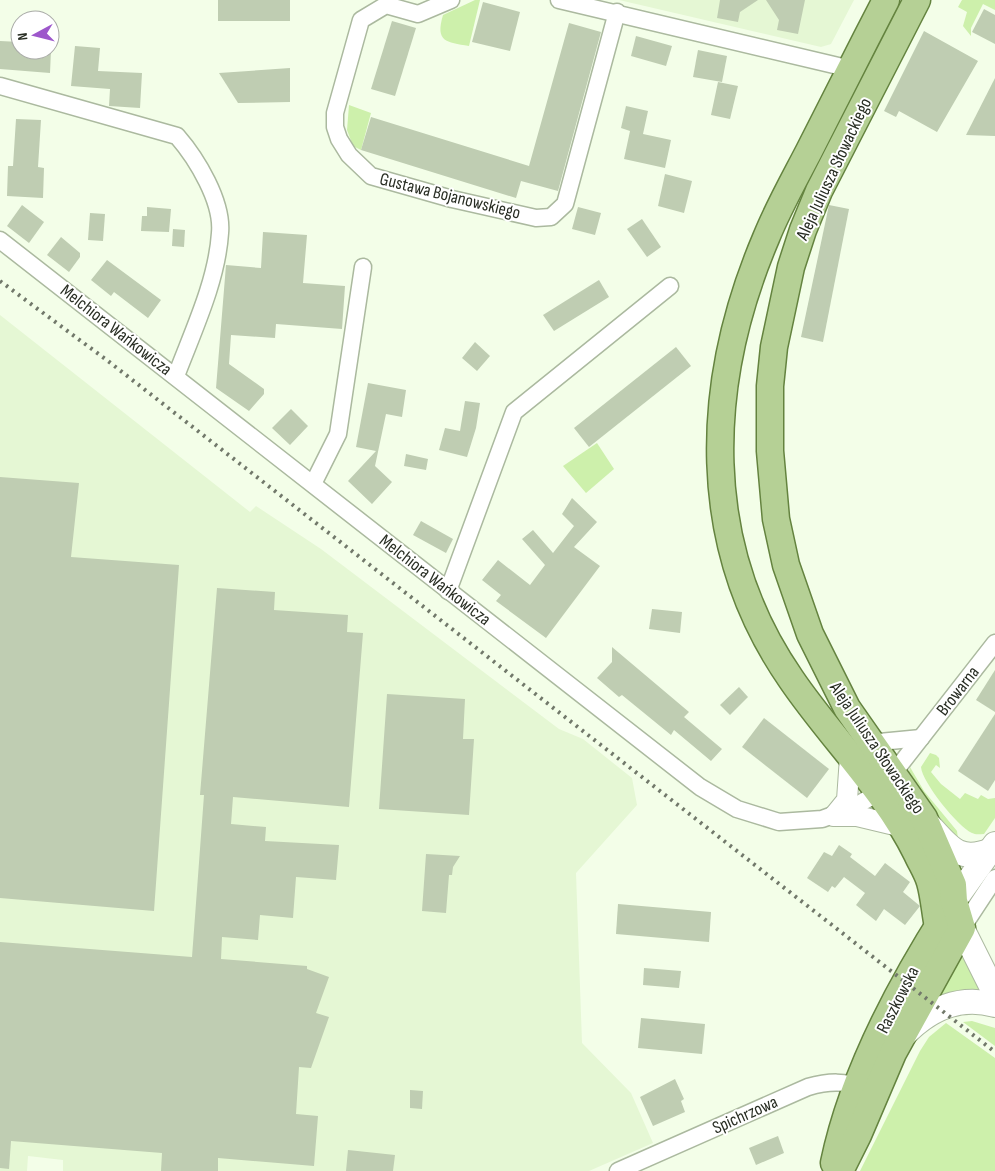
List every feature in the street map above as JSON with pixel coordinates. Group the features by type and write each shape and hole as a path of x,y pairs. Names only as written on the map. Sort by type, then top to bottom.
{"main road":[{"name":"Aleja Juliusza Słowackiego","path":"886,0 766,237 745,295 726,370 719,461 725,518 730,543 753,613 771,650 791,680 860,750 886,784 953,884 954,901 950,928"},
{"name":"Aleja Juliusza Słowackiego","path":"860,750 847,708 816,649 786,565 776,518 771,481 770,386 781,307 803,230 823,184 917,0"},
{"name":"Aleja Juliusza Słowackiego","path":"913,823 930,880 950,928"},
{"path":"913,823 958,852 973,856 993,847"},
{"path":"954,901 993,847"},
{"name":"Aleja Juliusza Słowackiego","path":"930,880 941,894 954,901"},
{"path":"950,928 995,994"},
{"name":"Raszkowska","path":"833,1171 842,1127 866,1088 902,1038 950,928"},
{"name":"Raszkowska","path":"840,1171 858,1135 866,1088 890,1013 950,928"},
{"path":"902,1038 929,1015 951,1004 976,1001 995,1005"}],"street":[{"name":"Gustawa Bojanowskiego","path":"451,0 418,14 386,6 361,20 335,113 335,127 339,139 349,155 371,176 452,199 536,218 552,217 565,204 617,12"},
{"path":"559,0 617,12 851,69"},
{"path":"0,86 177,136 193,155 214,198 220,232 207,297 176,376"},
{"name":"Melchiora Wańkowicza","path":"0,240 718,800 745,812 779,822 809,821 834,816 886,784"},
{"path":"313,484 338,434 363,267"},
{"path":"448,591 514,412 670,286"},
{"name":"Browarna","path":"886,784 995,643"},
{"path":"834,816 847,800 860,750 921,738"},
{"path":"834,816 857,816 913,823"},
{"name":"Raszkowska","path":"950,928 995,878"},
{"name":"Spichrzowa","path":"618,1171 808,1087 837,1081 866,1088"}],"shaded area":[{"path":"619,0 854,0 831,44 821,47"},
{"path":"0,315 250,512 256,506 321,549 559,729 583,739 632,778 637,805 576,873 582,1043 631,1093 653,1143 589,1171 63,1171 63,1160 28,1156 27,1171 0,1171"}],"green space":[{"path":"475,0 480,0 469,46 449,42 444,39 440,31 443,15"},
{"path":"962,0 995,0 995,10 983,4 971,28 971,36 963,26 967,12 958,7"},
{"path":"349,105 371,113 361,150 353,146 347,130"},
{"path":"597,443 614,469 586,493 563,466"},
{"path":"930,753 939,758 940,768 936,765 931,772 941,784 960,799 965,793 978,799 981,795 988,799 995,798 995,818 984,834 972,833 958,822 927,783 921,767"},
{"path":"910,767 924,791 957,831 958,839 955,839 911,783 908,776"},
{"path":"961,953 987,995 936,1001"},
{"path":"972,1021 995,1028 995,1046 963,1022"},
{"path":"946,1023 995,1058 995,1171 860,1171 920,1051 929,1037"}],"building":[{"path":"218,0 290,0 290,21 218,21"},
{"path":"720,0 758,0 740,12 738,22 717,18"},
{"path":"766,0 805,0 798,34 777,30 779,20"},
{"path":"483,2 520,12 510,51 472,42"},
{"path":"984,9 995,15 995,44 972,32"},
{"path":"392,21 416,28 395,96 371,89"},
{"path":"569,23 601,32 558,191 521,181 516,198 361,150 371,117 529,166"},
{"path":"924,31 978,61 937,132 899,111 896,117 884,111"},
{"path":"636,36 672,46 666,66 631,56"},
{"path":"0,41 10,42 10,60 51,60 50,73 0,69"},
{"path":"75,46 100,48 98,71 142,73 140,108 109,106 110,89 71,86"},
{"path":"698,50 727,56 722,82 693,77"},
{"path":"290,68 290,102 238,103 219,73"},
{"path":"995,78 995,136 966,135"},
{"path":"718,82 738,86 730,119 711,115"},
{"path":"626,106 648,111 643,134 671,140 665,168 624,159 630,131 621,128"},
{"path":"16,119 41,120 38,167 44,168 43,198 7,196 8,166 13,166"},
{"path":"665,174 692,181 684,213 658,206"},
{"path":"22,205 44,222 29,243 7,226"},
{"path":"829,205 849,209 823,342 801,337"},
{"path":"147,207 171,209 169,232 141,231 142,216 147,216"},
{"path":"578,207 601,213 595,235 572,229"},
{"path":"90,213 105,214 103,241 88,240"},
{"path":"642,219 661,247 647,257 627,229"},
{"path":"173,229 185,230 184,247 172,246"},
{"path":"263,232 307,235 303,283 345,286 342,329 276,324 275,338 231,335 229,364 264,389 264,394 249,411 216,388 226,265 261,268"},
{"path":"61,237 80,253 80,257 69,272 47,255"},
{"path":"107,260 161,300 148,318 114,292 111,296 91,280"},
{"path":"599,280 609,297 554,331 543,315"},
{"path":"475,342 490,356 477,371 462,358"},
{"path":"676,347 691,366 589,447 574,428"},
{"path":"368,383 406,390 402,417 386,414 375,466 392,482 372,504 348,481 376,451 356,447"},
{"path":"465,401 480,403 476,428 467,457 439,450 445,428 460,431"},
{"path":"291,409 308,426 290,445 272,428"},
{"path":"406,454 428,459 426,470 404,466"},
{"path":"0,477 79,483 71,557 179,565 154,911 0,898"},
{"path":"572,498 597,522 574,547 600,566 546,638 496,601 501,595 482,580 498,560 530,585 545,565 522,539 533,530 553,553 574,526 562,514"},
{"path":"421,521 453,539 446,553 413,535"},
{"path":"217,588 275,592 274,610 348,615 347,632 363,633 349,807 233,797 231,824 266,827 265,841 339,845 336,880 296,877 293,918 260,915 258,940 222,937 221,959 307,966 307,969 329,977 316,1013 329,1017 311,1068 299,1067 296,1114 318,1116 314,1166 218,1158 218,1171 161,1171 162,1153 11,1141 9,1169 0,1168 0,942 192,957 204,795 200,795"},
{"path":"652,609 682,612 680,633 649,629"},
{"path":"612,647 689,712 684,717 722,749 711,761 674,730 671,735 622,695 619,697 597,678 612,662"},
{"path":"995,670 995,712 976,700"},
{"path":"739,687 748,697 730,715 720,705"},
{"path":"387,694 465,699 463,739 474,739 469,815 379,809"},
{"path":"995,714 995,780 988,791 958,771"},
{"path":"764,718 829,769 807,798 742,747"},
{"path":"839,845 852,854 850,857 875,876 885,863 910,882 903,892 920,906 905,925 884,909 876,921 856,905 865,893 844,877 835,888 832,886 828,892 807,878 824,852 832,856"},
{"path":"426,854 460,856 453,867 452,875 449,875 446,913 422,911"},
{"path":"618,904 711,912 709,942 616,934"},
{"path":"644,968 681,971 679,988 643,985"},
{"path":"641,1018 705,1024 702,1054 638,1048"},
{"path":"675,1079 684,1099 681,1101 685,1112 653,1126 640,1097"},
{"path":"410,1090 423,1091 422,1109 410,1108"},
{"path":"778,1136 784,1153 756,1165 749,1148"},
{"path":"348,1150 395,1155 393,1171 346,1171"}],"railway":[{"path":"0,281 108,361 995,1052"}]}
